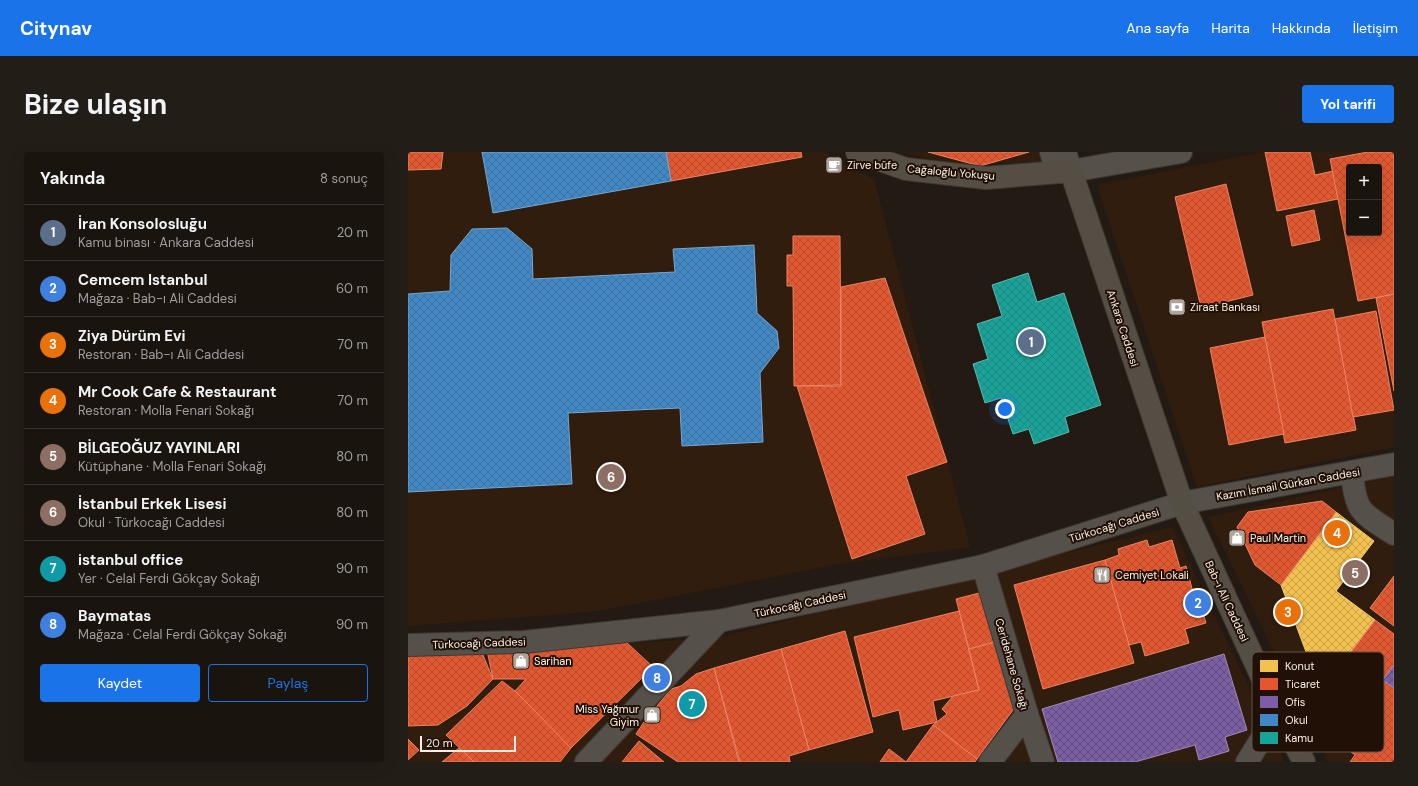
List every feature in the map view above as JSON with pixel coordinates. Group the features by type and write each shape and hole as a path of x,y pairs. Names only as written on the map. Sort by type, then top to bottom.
{"main road":[{"name":"Cağaloğlu Yokuşu","path":"857,152 906,169 986,178 1061,162"},
{"name":"Ankara Caddesi","path":"1061,162 1182,503"},
{"name":"Bab-ı Ali Caddesi","path":"1182,503 1252,655"},
{"name":"Bab-ı Ali Caddesi","path":"1299,752 1304,762"}],"street":[{"path":"1061,162 1181,152"},
{"name":"Kazım İsmail Gürkan Caddesi","path":"1182,503 1394,464"},
{"path":"1352,472 1354,493 1360,509 1367,517 1394,534"},
{"name":"Türkocağı Caddesi","path":"408,645 524,642 719,621 983,566 1182,503"},
{"name":"Ceridehane Sokağı","path":"983,566 1027,714 1043,762"},
{"path":"586,762 719,621"},
{"path":"990,762 1027,714"},
{"path":"1247,762 1253,752"}],"shaded area":[{"path":"408,152 826,152 831,159 874,179 970,547 838,564 599,611 408,626"},
{"path":"899,152 1045,152 1048,162 956,165"},
{"path":"1264,152 1394,152 1394,447 1197,487 1097,185"},
{"path":"1394,476 1394,762 1328,762 1323,752 1384,752 1384,652 1274,652 1208,517"},
{"path":"1172,527 1252,693 1252,752 1280,752 1285,762 408,762 408,657 715,638"}],"building: Konut":[{"path":"1336,512 1374,541 1336,591 1375,620 1351,652 1306,652 1281,585"}],"building: Ticaret":[{"path":"408,152 443,152 441,169 408,170"},
{"path":"666,152 801,152 802,157 671,181"},
{"path":"928,152 1029,152 980,166"},
{"path":"1265,152 1310,152 1315,175 1333,171 1338,199 1277,211"},
{"path":"1368,152 1394,152 1394,294 1358,301 1330,159"},
{"path":"1226,184 1253,295 1201,308 1175,197"},
{"path":"1314,210 1320,240 1292,246 1286,216"},
{"path":"793,236 840,236 841,385 794,386 793,286 787,286 787,255 793,255"},
{"path":"885,278 947,462 906,476 925,534 852,559 797,386 841,386 841,287"},
{"path":"1394,294 1394,391 1376,298"},
{"path":"1333,309 1356,430 1285,443 1262,322"},
{"path":"1376,311 1394,410 1353,417 1335,319"},
{"path":"1265,337 1284,434 1229,445 1210,348"},
{"path":"1322,501 1336,512 1281,585 1255,565 1237,527 1248,512"},
{"path":"1147,540 1149,547 1172,540 1180,568 1186,566 1194,596 1198,595 1206,623 1185,629 1189,643 1145,656 1141,642 1129,645 1105,560 1119,555 1118,549"},
{"path":"1105,560 1134,663 1043,689 1014,585"},
{"path":"1394,576 1394,626 1370,608"},
{"path":"983,592 995,642 969,649 956,599"},
{"path":"959,611 979,690 933,701 937,722 903,730 899,710 873,717 854,637"},
{"path":"1375,620 1394,634 1394,665 1384,678 1384,652 1351,652"},
{"path":"845,631 873,732 809,750 781,649"},
{"path":"625,641 653,667 571,748 515,691 526,679 493,679 487,650"},
{"path":"995,642 1016,706 977,759 933,725 947,714 942,709 953,696 979,690 969,649"},
{"path":"480,648 493,679 467,706 438,725 408,726 408,653"},
{"path":"781,649 809,750 789,756 790,762 740,762 714,668"},
{"path":"714,668 739,762 678,762 636,734 671,689 681,686 696,674"},
{"path":"502,681 515,691 571,748 560,762 474,762 446,735"},
{"path":"1384,681 1394,688 1394,762 1350,762 1355,755 1351,752 1384,752"},
{"path":"933,725 977,759 975,762 906,762"},
{"path":"408,739 419,750 408,760"},
{"path":"639,741 664,762 622,762"},
{"path":"459,748 474,762 442,762"},
{"path":"889,749 906,762 880,762"}],"building: Ofis":[{"path":"1224,654 1247,730 1225,737 1229,751 1199,760 1195,745 1135,762 1058,762 1042,709"},
{"path":"1394,665 1394,688 1384,681"}],"building: Okul":[{"path":"482,152 666,152 671,181 493,213"},
{"path":"507,228 532,249 533,279 675,272 673,249 754,245 757,313 777,331 779,348 760,373 763,442 682,446 680,408 568,413 572,484 408,492 408,294 450,291 451,255 472,229"}],"building: Kamu":[{"path":"1028,273 1037,302 1064,293 1101,405 1065,417 1069,432 1034,444 1029,429 1013,434 1001,398 985,403 973,364 988,359 977,324 1002,316 992,285"}],"place":[{"name":"Zirve büfe","path":"834,165"},
{"name":"Ziraat Bankası","path":"1177,307"},
{"name":"İran Konsolosluğu","path":"1031,342"},
{"name":"İstanbul Erkek Lisesi","path":"611,477"},
{"name":"Mr Cook Cafe & Restaurant","path":"1337,533"},
{"name":"Paul Martin","path":"1237,538"},
{"name":"BİLGEOĞUZ YAYINLARI","path":"1355,573"},
{"name":"Cemiyet Lokali","path":"1102,575"},
{"name":"Cemcem Istanbul","path":"1198,603"},
{"name":"Ziya Dürüm Evi","path":"1288,612"},
{"name":"Sarihan","path":"521,661"},
{"name":"Baymatas","path":"657,678"},
{"name":"istanbul office","path":"692,704"},
{"name":"Miss Yağmur Giyim","path":"652,715"}]}
